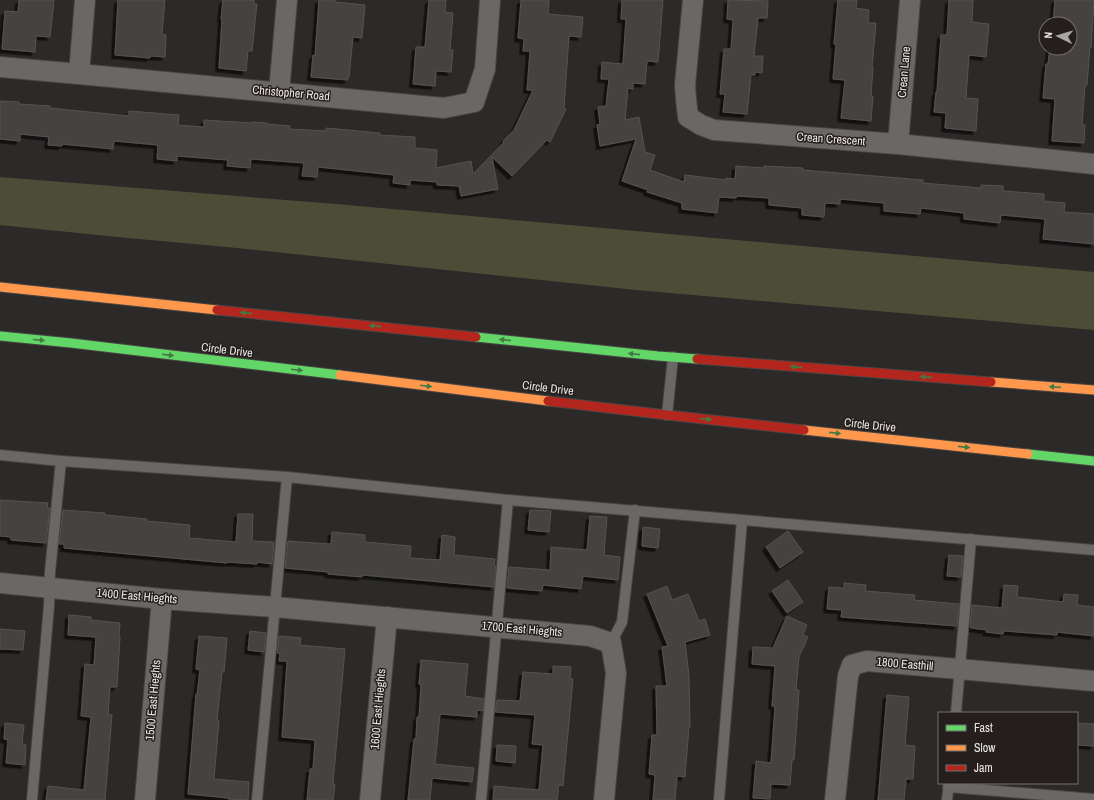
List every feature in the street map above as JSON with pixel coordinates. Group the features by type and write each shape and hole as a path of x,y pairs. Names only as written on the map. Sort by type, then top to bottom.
{"highway":[{"path":"0,287 673,357 1094,390"},
{"name":"Circle Drive","path":"0,336 79,344 667,415 1094,461"}],"street":[{"path":"79,74 85,0"},
{"path":"279,92 287,0"},
{"name":"Christopher Road","path":"0,67 444,108 474,102 484,69 490,0"},
{"name":"Crean Crescent","path":"693,0 686,99 688,117 701,126 714,130 898,144 1094,164"},
{"name":"Crean Lane","path":"898,144 910,0"},
{"name":"1400 East Hieghts","path":"0,583 162,599 275,607"},
{"name":"1500 East Hieghts","path":"145,800 162,599"},
{"name":"1700 East Hieghts","path":"275,607 590,636 611,643"},
{"name":"1600 East Hieghts","path":"370,800 386,617"},
{"path":"604,800 616,673 611,643"},
{"name":"1800 Easthill","path":"835,800 848,676 852,665 867,661 1094,681"}],"lane":[{"path":"667,415 673,357"},
{"path":"0,455 61,461 287,477 508,500 1094,550"},
{"path":"32,800 48,613 50,572 61,461"},
{"path":"257,800 287,477"},
{"path":"481,800 508,500"},
{"path":"611,643 622,622 635,510"},
{"path":"719,800 742,520"},
{"path":"956,712 971,539"},
{"path":"947,800 948,785 1094,799"}],"green space":[{"path":"0,177 336,204 1094,272 1094,330 636,290 0,225"}],"building":[{"path":"19,0 54,0 50,37 36,36 35,52 2,49 5,11 18,12"},
{"path":"118,0 165,0 162,34 166,35 165,57 150,56 150,58 115,55"},
{"path":"223,0 254,0 254,4 257,4 252,51 248,51 246,71 219,68"},
{"path":"319,0 335,0 335,2 365,5 362,38 353,37 348,80 311,77 313,55 315,56"},
{"path":"429,0 446,0 445,12 453,13 450,50 453,50 451,72 436,71 435,86 413,84 416,47 425,47"},
{"path":"521,0 549,0 548,14 583,17 581,37 569,36 564,108 566,109 550,142 547,140 512,176 492,157 498,189 461,196 459,186 437,185 437,182 410,180 410,185 393,183 394,175 318,167 317,177 302,176 304,163 251,159 250,168 227,166 228,160 177,156 177,161 157,159 158,145 114,141 113,149 62,144 62,146 48,145 49,137 20,134 20,141 0,139 0,101 19,102 19,104 50,106 50,108 129,116 129,111 179,115 178,125 204,127 204,120 252,122 290,126 289,129 326,131 326,128 380,133 379,135 415,137 415,148 437,150 436,168 471,161 473,174 514,130 533,90 527,90 530,51 523,51 524,39 518,38"},
{"path":"622,0 663,0 658,62 647,61 645,84 633,83 633,89 628,88 625,120 639,117 645,152 655,155 650,170 684,182 685,175 726,180 726,178 735,179 736,166 764,168 764,166 803,168 803,170 923,180 923,183 981,188 981,185 1003,186 1003,191 1044,194 1044,201 1065,203 1064,212 1094,214 1094,244 1043,239 1045,219 1001,215 1000,223 964,219 964,213 921,208 920,214 884,211 884,203 840,199 840,204 825,203 824,217 802,215 802,208 769,205 769,198 737,196 736,198 719,197 717,213 682,209 682,203 647,192 648,190 622,181 636,139 600,146 597,125 600,124 598,107 606,106 609,79 601,79 602,62 623,64 626,19 621,19"},
{"path":"728,0 768,1 767,18 758,18 754,56 763,56 762,73 755,72 755,75 751,75 747,114 723,112 725,94 720,94 724,49 731,49 733,20 727,19"},
{"path":"838,0 857,0 856,8 869,10 868,23 876,23 872,67 871,96 873,96 871,121 841,118 845,80 833,79 836,44 834,44"},
{"path":"949,0 973,0 972,22 989,24 986,57 969,55 966,98 978,99 976,131 945,128 946,113 934,112 941,35 947,35"},
{"path":"1055,0 1094,0 1091,48 1090,47 1087,85 1085,85 1082,125 1085,125 1084,143 1052,141 1055,99 1043,98 1046,64 1048,64 1049,56 1078,56 1078,16 1054,16"},
{"path":"0,500 48,503 47,508 50,508 46,543 11,540 11,537 0,536"},
{"path":"63,510 105,513 105,515 147,519 146,521 190,525 189,538 236,542 238,514 253,514 252,541 274,542 272,564 257,562 257,564 227,563 64,548 64,544 59,544"},
{"path":"530,510 551,511 549,532 528,530"},
{"path":"590,516 607,517 604,555 620,557 618,580 583,576 581,589 543,585 542,591 507,588 509,567 550,570 551,547 587,550"},
{"path":"643,527 660,529 658,548 642,546"},
{"path":"788,531 803,552 780,568 766,547"},
{"path":"332,532 365,535 365,542 411,546 410,558 440,560 442,535 455,537 454,555 495,559 494,566 496,566 494,587 362,575 362,577 328,574 328,572 285,568 288,541 331,544"},
{"path":"949,555 963,556 961,577 947,576"},
{"path":"788,580 803,602 787,613 772,591"},
{"path":"844,583 866,585 865,591 915,595 914,600 959,604 957,626 841,617 842,610 827,609 829,587 844,588"},
{"path":"1004,585 1018,586 1017,597 1063,602 1064,594 1078,595 1077,605 1094,607 1094,636 1057,632 1057,635 1004,631 1003,634 971,628 972,605 1002,608"},
{"path":"667,586 672,600 688,594 699,621 705,619 710,635 685,642 689,676 690,727 685,777 677,776 675,800 653,800 655,775 649,774 652,735 657,735 656,686 667,686 662,647 668,646 647,594"},
{"path":"69,615 91,617 91,620 120,623 117,687 110,687 108,714 112,715 105,800 46,800 48,786 84,790 91,717 81,716 85,664 94,665 96,637 68,635"},
{"path":"787,616 807,625 803,635 808,637 799,657 796,690 799,690 798,708 794,760 792,760 790,785 771,784 770,799 753,798 756,761 771,763 775,706 772,706 775,666 752,664 753,647 773,648"},
{"path":"0,629 25,631 23,650 0,649"},
{"path":"250,631 266,633 264,652 248,650"},
{"path":"199,636 227,638 217,720 219,721 214,779 249,782 248,800 188,794 196,694 197,695 200,670 196,669"},
{"path":"279,636 301,638 300,645 345,649 333,784 335,785 333,800 307,800 310,769 313,769 315,740 282,737 287,661 279,661 280,653 277,653"},
{"path":"421,660 468,664 465,696 484,699 483,711 477,710 477,717 440,714 435,764 474,768 472,782 432,778 430,800 408,800 414,739 416,739 417,717 419,717"},
{"path":"553,666 571,667 570,679 573,679 563,786 559,785 557,800 493,800 494,786 539,790 543,745 532,744 535,715 495,712 497,700 520,701 523,672 553,674"},
{"path":"887,695 909,697 905,745 915,746 913,779 906,779 904,800 878,800"},
{"path":"5,723 24,725 22,744 26,745 25,765 6,763 8,740 4,739"},
{"path":"1078,723 1094,724 1094,746 1078,745"},
{"path":"497,745 516,746 515,763 496,761"}],"traffic: fast":[{"path":"0,336 340,375"},
{"path":"476,337 697,359"},
{"path":"1028,454 1094,461"}],"traffic: slow":[{"path":"0,287 217,310"},
{"path":"340,375 548,401"},
{"path":"991,382 1094,390"},
{"path":"804,430 1028,454"}],"traffic: jam":[{"path":"217,310 476,337"},
{"path":"697,359 991,382"},
{"path":"548,401 804,430"}]}
